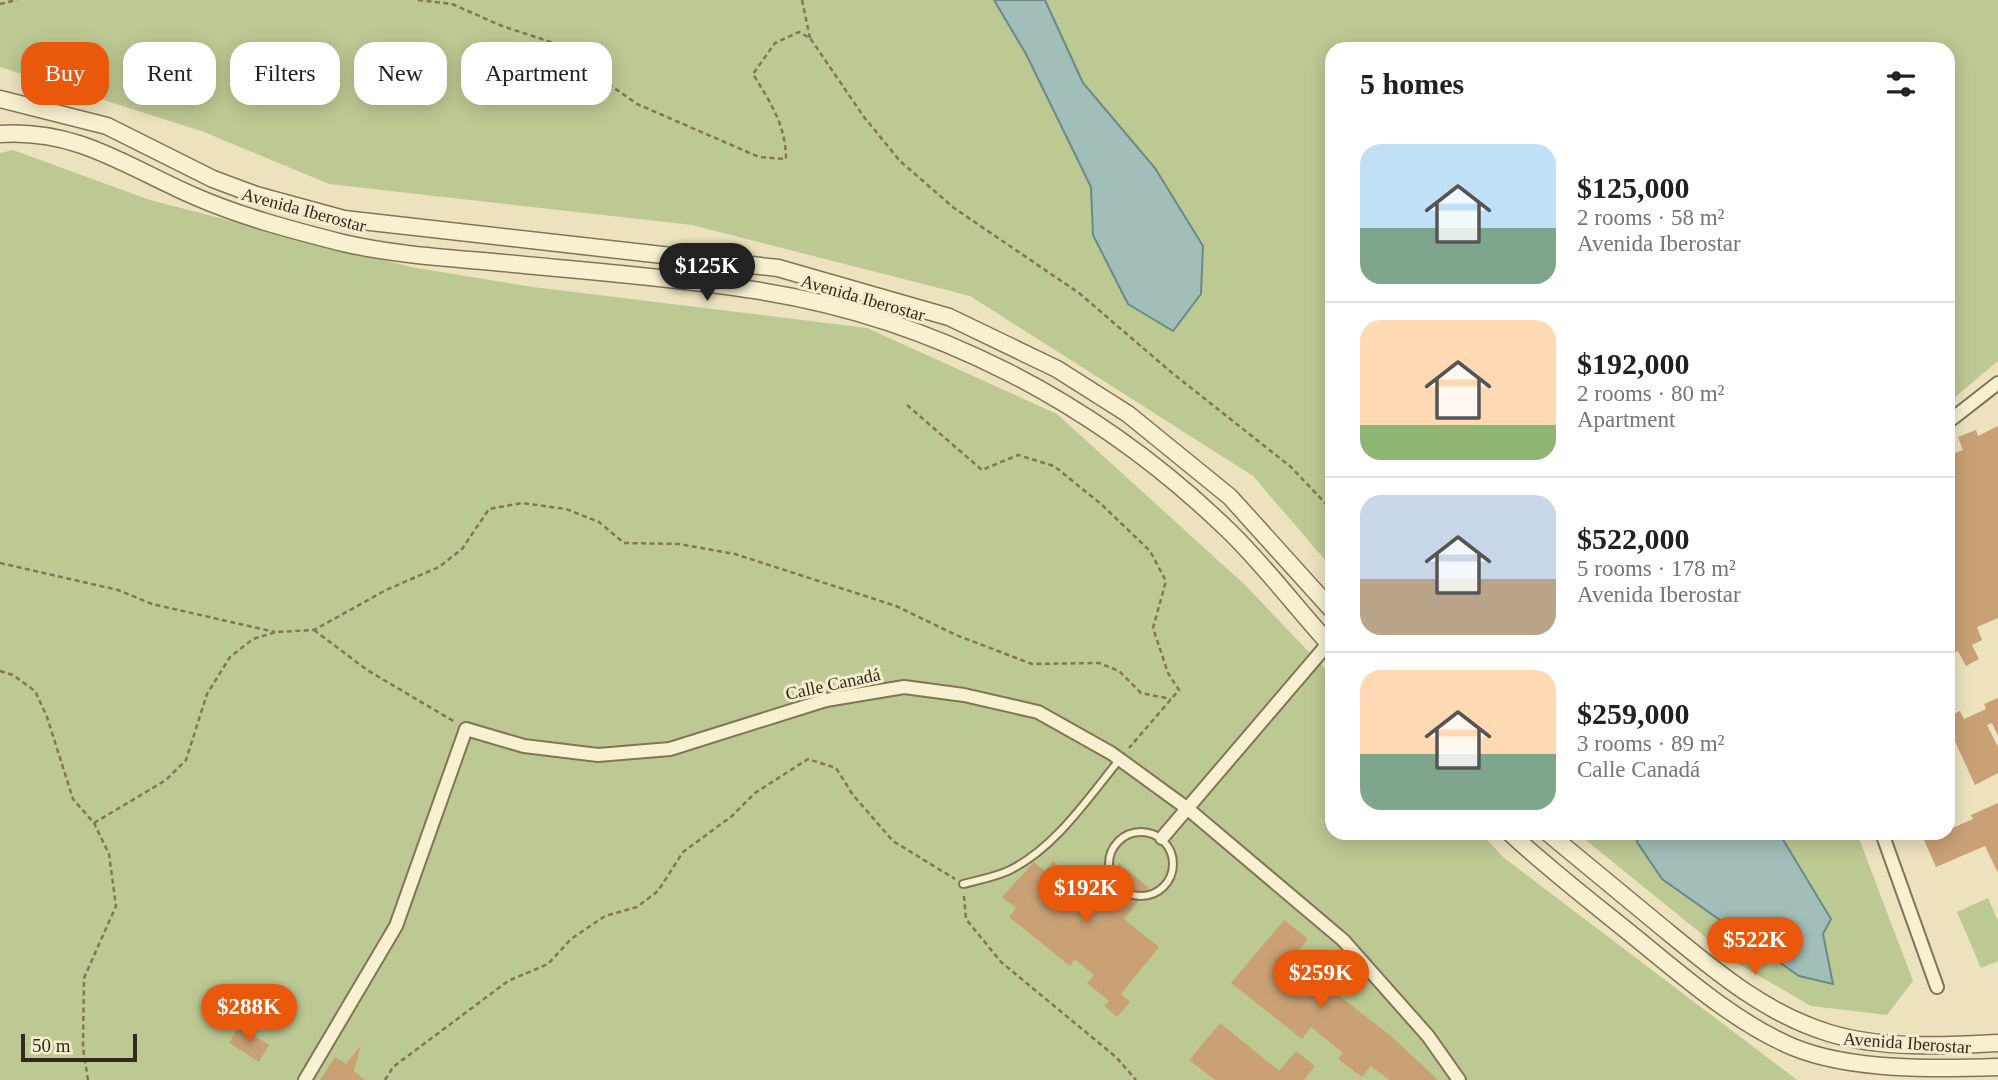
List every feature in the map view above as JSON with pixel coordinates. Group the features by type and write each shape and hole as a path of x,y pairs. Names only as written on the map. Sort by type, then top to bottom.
{"street":[{"name":"Avenida Iberostar","path":"0,99 107,126 213,178 256,195 344,219 778,268 949,317 1057,369 1128,414 1230,497 1325,602"},
{"name":"Avenida Iberostar","path":"0,134 22,133 70,140 95,148 195,197 259,220 349,244 444,258 748,289 814,302 904,326 986,360 1043,388 1114,435 1228,530 1325,637"},
{"path":"1955,417 1998,383"},
{"path":"1162,838 1325,649"},
{"name":"Calle Canadá","path":"466,729 524,746 597,755 670,749 826,700 904,687 964,695 1038,712 1120,759 1188,809 1343,940 1428,1036 1460,1080"},
{"path":"305,1080 396,926 466,729"},
{"name":"Avenida Iberostar","path":"1518,840 1670,965 1746,1022 1795,1048 1847,1060 1936,1069 1998,1067"},
{"name":"Avenida Iberostar","path":"1557,840 1732,984 1770,1008 1803,1024 1852,1038 1919,1044 1998,1043"},
{"path":"1884,840 1937,987"}],"lane":[{"path":"963,884 1009,871 1039,851 1076,813 1120,759"},
{"path":"1142,831 1162,838 1173,856 1173,867 1165,886 1147,896 1127,893 1118,887 1109,867 1109,856 1121,838 1142,831"}],"path":[{"path":"0,4 17,0"},
{"path":"418,0 452,4 502,26 566,47 593,73 637,104 759,157 786,159 786,148 779,117 753,74 775,43 799,32 810,38"},
{"path":"802,0 810,38 864,117 900,161 954,208 1079,293 1171,372 1291,467 1325,503"},
{"path":"907,405 982,470 1018,456 1054,466 1101,504 1150,551 1166,581 1153,628 1168,673 1179,690 1120,759"},
{"path":"94,823 166,780 186,760 207,694 230,657 253,639 276,632 314,630 386,590 439,567 462,549 489,509 522,503 566,509 599,522 624,543 679,544 734,554 896,606 956,635 1032,664 1099,663 1119,671 1141,693 1171,699"},
{"path":"0,563 118,590 152,604 276,632"},
{"path":"314,630 367,670 466,729"},
{"path":"0,671 13,675 35,691 47,717 73,799 94,823 109,854 116,906 84,978 83,1048 88,1080"},
{"path":"385,1080 393,1067 508,981 548,964 571,939 605,916 637,907 658,891 683,852 732,816 755,793 808,759 836,768 853,795 893,841 963,884 966,919 1001,962 1116,1057 1136,1080"}],"green space":[{"path":"0,0 1998,0 1998,361 1955,397 1955,42 1325,42 1325,560 1253,476 970,296 692,225 329,184 204,132 109,102 109,42 21,42 21,74 0,67"},
{"path":"13,150 150,200 411,267 533,287 867,328 1057,414 1245,585 1325,669 1325,840 1487,840 1503,857 1797,1080 0,1080 0,153"},
{"path":"1586,840 1860,840 1913,981 1887,1015 1811,1006 1740,965"},
{"path":"1988,898 1998,921 1998,961 1981,968 1957,912"}],"water":[{"path":"994,0 1045,0 1083,83 1155,168 1203,246 1201,294 1173,331 1128,304 1093,235 1091,187 1026,54"},
{"path":"1783,840 1831,919 1823,934 1833,984 1799,976 1662,879 1637,842"}],"building":[{"path":"1998,426 1998,618 1977,627 1982,640 1972,645 1979,659 1966,666 1958,651 1955,652 1955,453 1963,450 1958,437 1976,430 1978,436"},
{"path":"1998,698 1998,736 1992,723 1987,725 1998,747 1998,773 1975,785 1955,741 1955,714 1960,711 1964,719 1986,709 1984,704"},
{"path":"1998,803 1998,873 1985,846 1936,867 1924,840 1955,840 1955,827 1973,819 1971,815"},
{"path":"1053,861 1094,895 1119,863 1149,888 1124,919 1159,947 1121,994 1130,1002 1117,1017 1104,1006 1109,1001 1087,983 1094,975 1075,959 1070,966 1009,917 1016,908 1002,897 1034,862 1045,871"},
{"path":"1284,920 1308,939 1292,959 1391,1036 1438,1080 1389,1080 1371,1066 1362,1077 1338,1059 1343,1053 1311,1027 1302,1039 1231,983"},
{"path":"1220,1023 1279,1071 1296,1051 1315,1066 1304,1080 1215,1080 1189,1060"},
{"path":"239,1026 269,1045 259,1062 229,1043"},
{"path":"361,1045 354,1071 365,1080 320,1080 335,1057 346,1064"}]}
